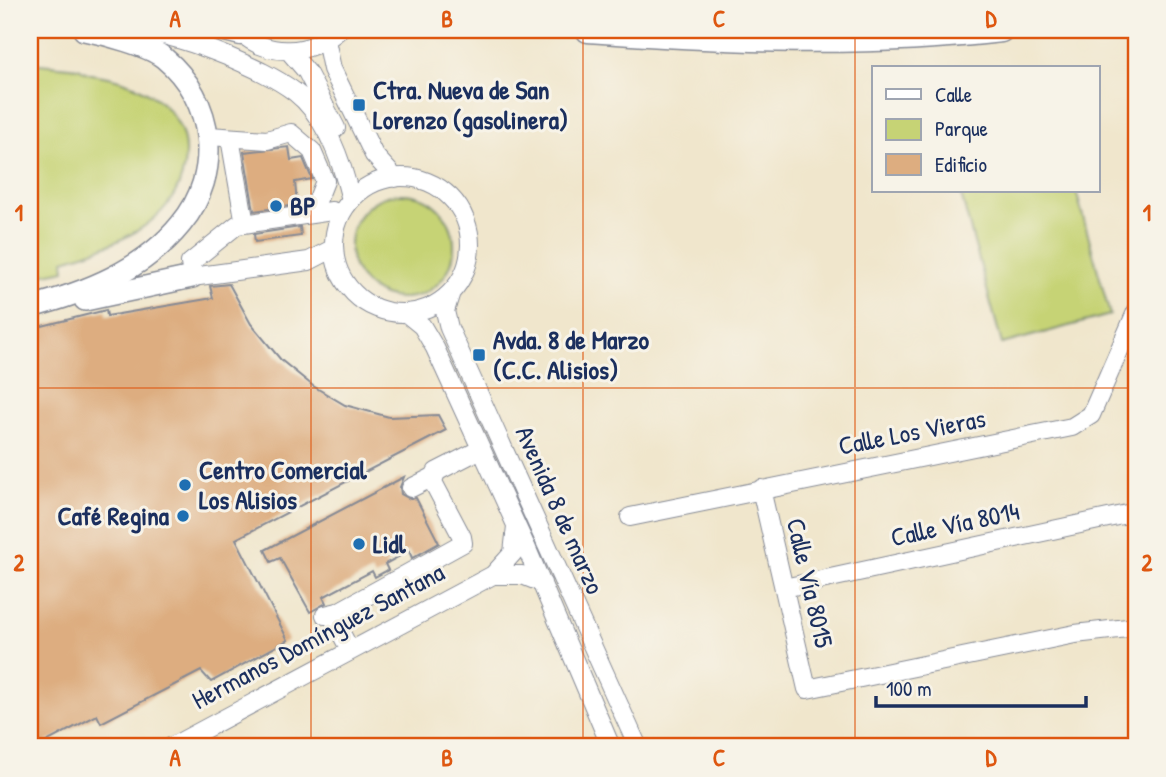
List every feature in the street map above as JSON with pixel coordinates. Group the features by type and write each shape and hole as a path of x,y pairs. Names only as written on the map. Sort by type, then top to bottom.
{"highway":[{"path":"588,30 748,39 869,39 1001,30"}],"main road":[{"path":"32,307 115,277 166,240 194,207 207,172 209,136 204,113 187,84 163,57 114,36 84,30"},
{"path":"32,307 66,304 192,277"}],"street":[{"path":"137,30 157,32 214,51 266,73 297,93 319,120 339,157 349,203"},
{"path":"236,31 255,43 289,51 309,48 333,35"},
{"path":"333,35 332,69 374,155 395,178"},
{"path":"289,51 307,72 346,147 354,172 349,203 335,230 334,248 339,271 350,289 365,303 385,311 406,313 438,303 451,292 464,273 470,250 467,227 457,206 441,189 419,179 395,178 374,183 349,203 332,211 237,225 190,263 192,277 309,261 334,248"},
{"path":"209,136 267,140 291,133 312,150 339,157"},
{"path":"230,138 245,224"},
{"path":"312,150 325,181 312,214"},
{"path":"309,261 339,271"},
{"name":"Avenida 8 de marzo","path":"451,292 445,311 449,328 638,747"},
{"name":"Calle Los Vieras","path":"630,517 1072,427 1091,415 1131,338 1136,312"},
{"name":"Avenida 8 de marzo","path":"406,313 422,326 435,348 613,747"},
{"path":"350,650 329,614 459,547 463,542 462,537 433,482 436,472 481,449"},
{"path":"411,488 435,476"},
{"name":"Calle Vía 8015","path":"761,489 807,689 1075,634 1136,627"},
{"name":"Calle Vía 8014","path":"784,588 1136,512"},
{"name":"Hermanos Domínguez Santana","path":"171,747 493,575 513,553 516,526"},
{"path":"493,575 522,575 542,583"},
{"path":"613,747 629,730"}],"green space":[{"path":"30,63 79,68 147,92 164,105 174,118 184,139 185,155 181,178 173,197 144,227 105,247 64,260 65,270 30,277"},
{"path":"960,192 1076,192 1110,315 1002,344"},
{"path":"402,194 422,198 439,209 450,226 454,246 450,266 439,283 422,294 402,298 382,294 365,283 354,266 350,246 354,226 365,209 382,198"}],"building":[{"path":"289,147 291,160 303,158 312,179 295,182 297,205 254,211 244,152"},
{"path":"300,227 301,236 255,242 254,234"},
{"name":"Centro Comercial Los Alisios","path":"229,284 251,324 281,360 313,386 345,405 389,417 438,415 446,430 236,539 288,640 211,682 201,671 101,723 97,715 37,747 30,747 30,329 106,310 107,316 213,298 210,286"},
{"name":"Lidl","path":"404,477 400,487 401,494 410,499 416,498 439,543 412,558 409,551 385,564 388,570 375,577 372,571 323,597 326,603 310,612 280,558 271,562 265,550"}],"place":[{"name":"Ctra. Nueva de San Lorenzo (gasolinera)","path":"359,105"},
{"name":"BP","path":"276,206"},
{"name":"Avda. 8 de Marzo (C.C. Alisios)","path":"479,355"},
{"name":"Centro Comercial Los Alisios","path":"185,485"},
{"name":"Café Regina","path":"183,516"},
{"name":"Lidl","path":"359,544"}]}
